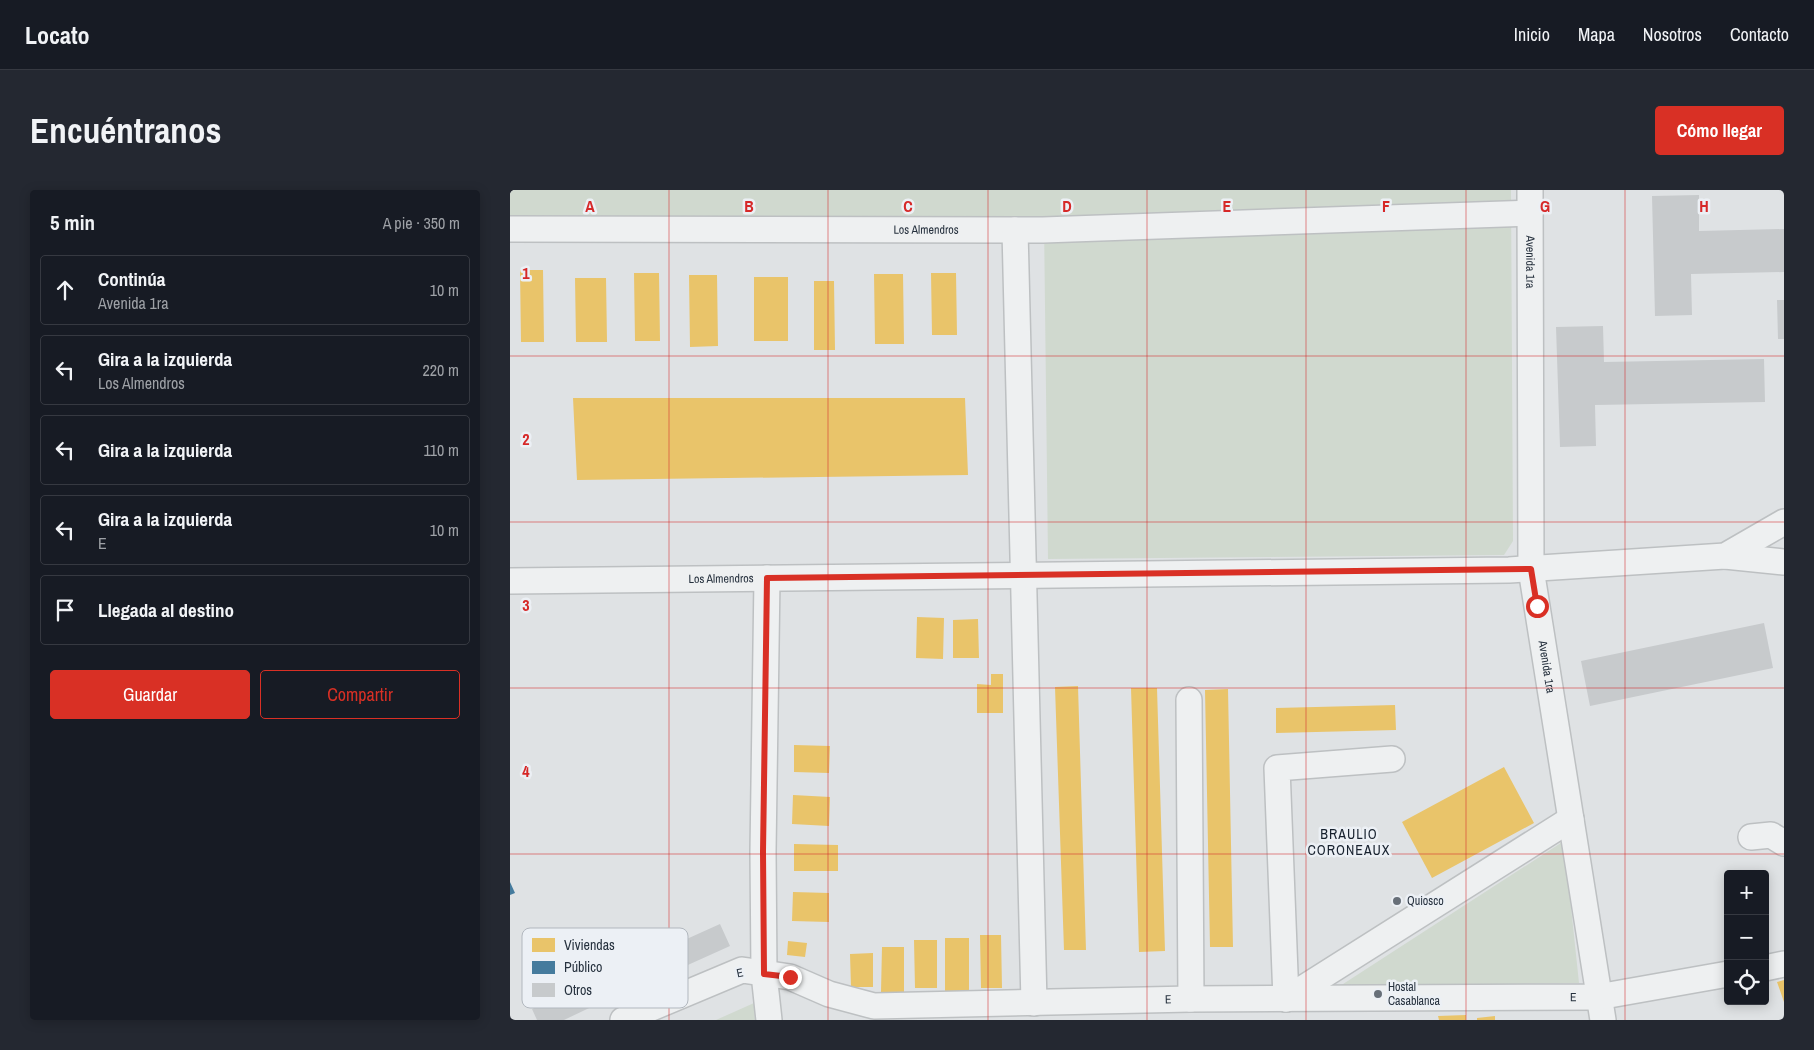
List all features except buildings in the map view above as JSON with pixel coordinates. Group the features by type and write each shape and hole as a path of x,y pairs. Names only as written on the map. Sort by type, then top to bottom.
{"street":[{"name":"Los Almendros","path":"510,229 1043,230 1530,202"},
{"name":"Avenida 1ra","path":"1530,202 1531,569 1601,1008"},
{"path":"1015,230 1034,1003"},
{"path":"1725,556 1784,522"},
{"name":"Los Almendros","path":"510,581 1531,569 1725,556 1784,562"},
{"path":"767,578 763,852 764,974 769,1020"},
{"path":"1190,700 1191,999"},
{"path":"1286,999 1277,768 1392,759"},
{"path":"1286,999 1571,819"},
{"path":"1751,838 1771,835 1784,843"},
{"path":"1769,967 1784,964"},
{"name":"E","path":"688,993 742,970 790,977 829,994 874,1006 1191,999 1286,999 1601,1008 1724,975"},
{"name":"E","path":"623,1020 652,1008"}],"shaded area":[{"path":"510,190 1511,190 1513,541 1504,555 1048,559 1044,222 510,215"},
{"path":"1564,841 1579,983 1340,986"},
{"path":"754,1003 755,1020 716,1020"}],"place":[{"name":"Quiosco","path":"1397,901"},
{"name":"Hostal Casablanca","path":"1378,994"}],"district":[{"name":"BRAULIO CORONEAUX","path":"1349,842"}],"route":[{"path":"790,977 764,974 763,852 767,578 1531,569 1537,606"}]}
